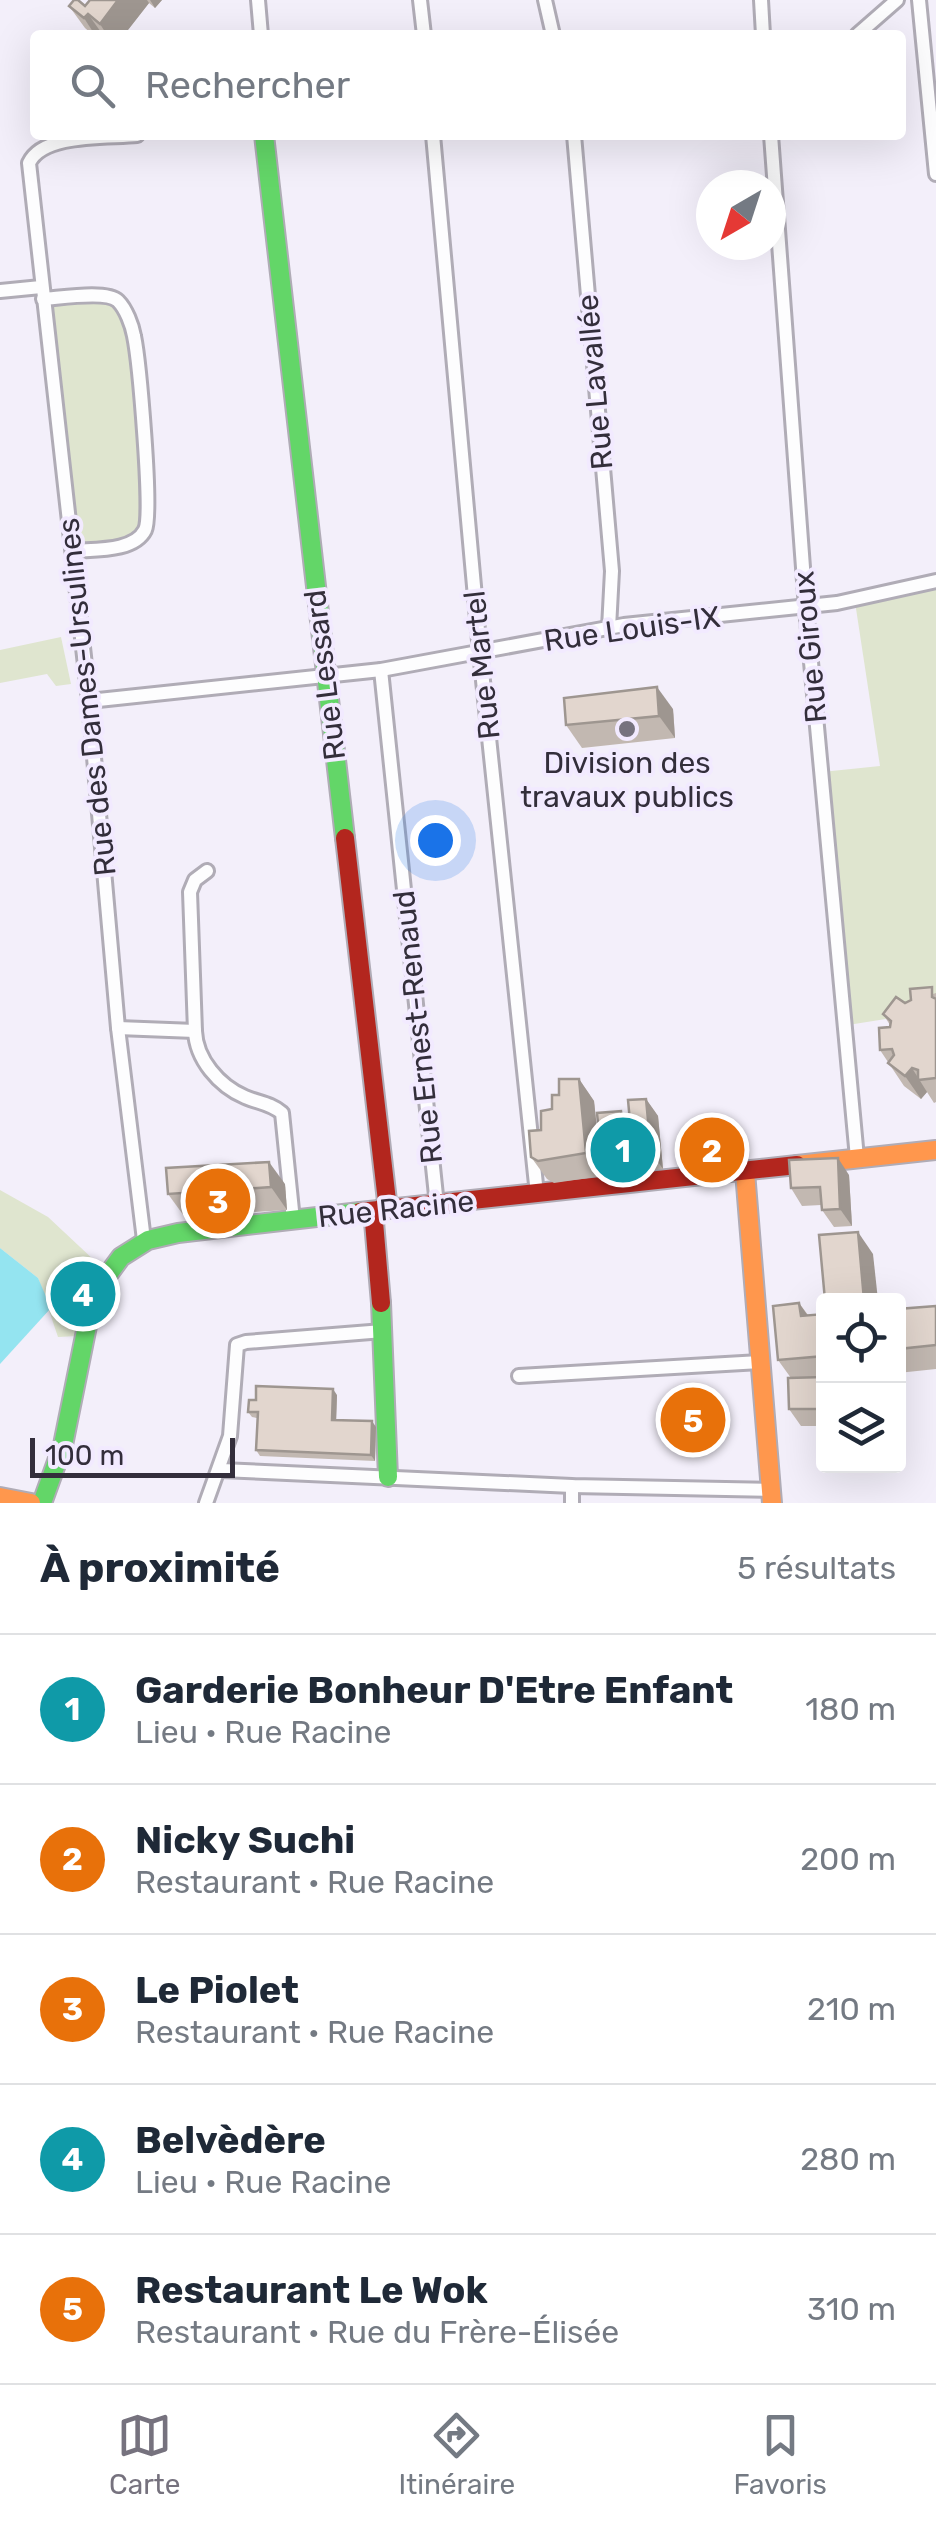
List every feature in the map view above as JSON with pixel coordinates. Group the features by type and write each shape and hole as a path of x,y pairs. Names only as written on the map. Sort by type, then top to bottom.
{"main road":[{"name":"Rue Lessard","path":"265,140 387,1201 374,1222 388,1476"},
{"name":"Rue Racine","path":"144,1240 199,1230 936,1150"},
{"path":"744,1172 771,1497"},
{"path":"42,1503 63,1446 94,1304 106,1277 122,1256 144,1240"},
{"path":"0,1497 32,1503"}],"street":[{"path":"258,0 261,30"},
{"path":"420,0 423,30"},
{"path":"546,0 551,30"},
{"path":"761,0 764,30"},
{"path":"863,30 897,0"},
{"path":"919,0 936,174"},
{"name":"Rue des Dames-Ursulines","path":"83,140 50,143 33,154 29,178 74,552 118,1028 144,1240"},
{"name":"Rue Martel","path":"433,140 480,652 537,1194"},
{"name":"Rue Lavallée","path":"574,140 612,571 610,628"},
{"name":"Rue Giroux","path":"770,140 806,608 857,1158"},
{"path":"0,291 108,294 121,303 134,336 148,496 146,529 124,545 74,552"},
{"name":"Rue Louis-IX","path":"89,701 381,670 610,628 806,608 936,581"},
{"name":"Rue Ernest-Renaud","path":"381,670 437,1205"},
{"path":"207,872 195,880 190,892 195,1031 200,1058 227,1086 282,1112 293,1220"},
{"path":"118,1028 195,1031"},
{"path":"206,1503 230,1436 236,1346 383,1331"},
{"path":"519,1376 760,1362"},
{"path":"220,1470 771,1497"},
{"path":"572,1486 572,1503"}],"green space":[{"path":"103,296 127,316 148,496 138,539 73,551 43,299"},
{"path":"936,589 936,1011 848,1025 822,772 880,766 855,602"},
{"path":"61,637 71,684 56,686 47,674 0,683 0,650"},
{"path":"0,1190 48,1217 95,1261 89,1276 76,1283 76,1296 83,1302 78,1336 58,1337 38,1278 0,1248"}],"water":[{"path":"0,1248 38,1278 51,1308 0,1364"}],"building":[{"path":"74,0 85,6 90,0 118,0 100,24 69,6"},
{"path":"657,687 659,716 566,725 564,698"},
{"path":"932,987 932,997 936,999 936,1078 918,1080 918,1070 912,1068 905,1076 888,1063 894,1055 892,1049 880,1050 879,1028 890,1027 891,1021 883,1014 896,997 905,1003 911,1000 910,989"},
{"path":"559,1079 579,1079 586,1153 538,1161 531,1157 529,1131 541,1130 541,1111 552,1109 552,1095 559,1095"},
{"path":"646,1099 651,1152 633,1154 628,1100"},
{"path":"621,1111 625,1153 601,1155 597,1113"},
{"path":"707,1123 712,1152 701,1154 696,1125"},
{"path":"838,1158 840,1209 822,1210 820,1187 791,1188 789,1160"},
{"path":"269,1162 271,1187 168,1194 166,1168"},
{"path":"858,1232 863,1293 824,1293 819,1235"},
{"path":"799,1303 801,1316 816,1315 816,1357 778,1360 773,1306"},
{"path":"936,1306 936,1345 906,1348 906,1308"},
{"path":"816,1377 816,1409 789,1409 788,1378"},
{"path":"256,1386 333,1389 332,1420 372,1421 371,1455 256,1450 258,1412 248,1412 249,1400 256,1400"}],"traffic: fast":[{"path":"265,140 345,838"},
{"path":"42,1503 63,1445 88,1321 107,1276 121,1257 148,1240 178,1233 360,1212"},
{"path":"381,1303 388,1477"}],"traffic: slow":[{"path":"797,1165 936,1150"},
{"path":"745,1172 772,1503"},
{"path":"0,1497 31,1503"}],"traffic: jam":[{"path":"345,838 387,1201 374,1222 381,1303"},
{"path":"360,1212 797,1165"}],"place":[{"name":"Division des travaux publics","path":"627,729"},
{"name":"Garderie Bonheur D'Etre Enfant","path":"623,1150"},
{"name":"Nicky Suchi","path":"712,1150"},
{"name":"Le Piolet","path":"218,1201"},
{"name":"Belvèdère","path":"83,1294"},
{"name":"Restaurant Le Wok","path":"693,1420"}]}
